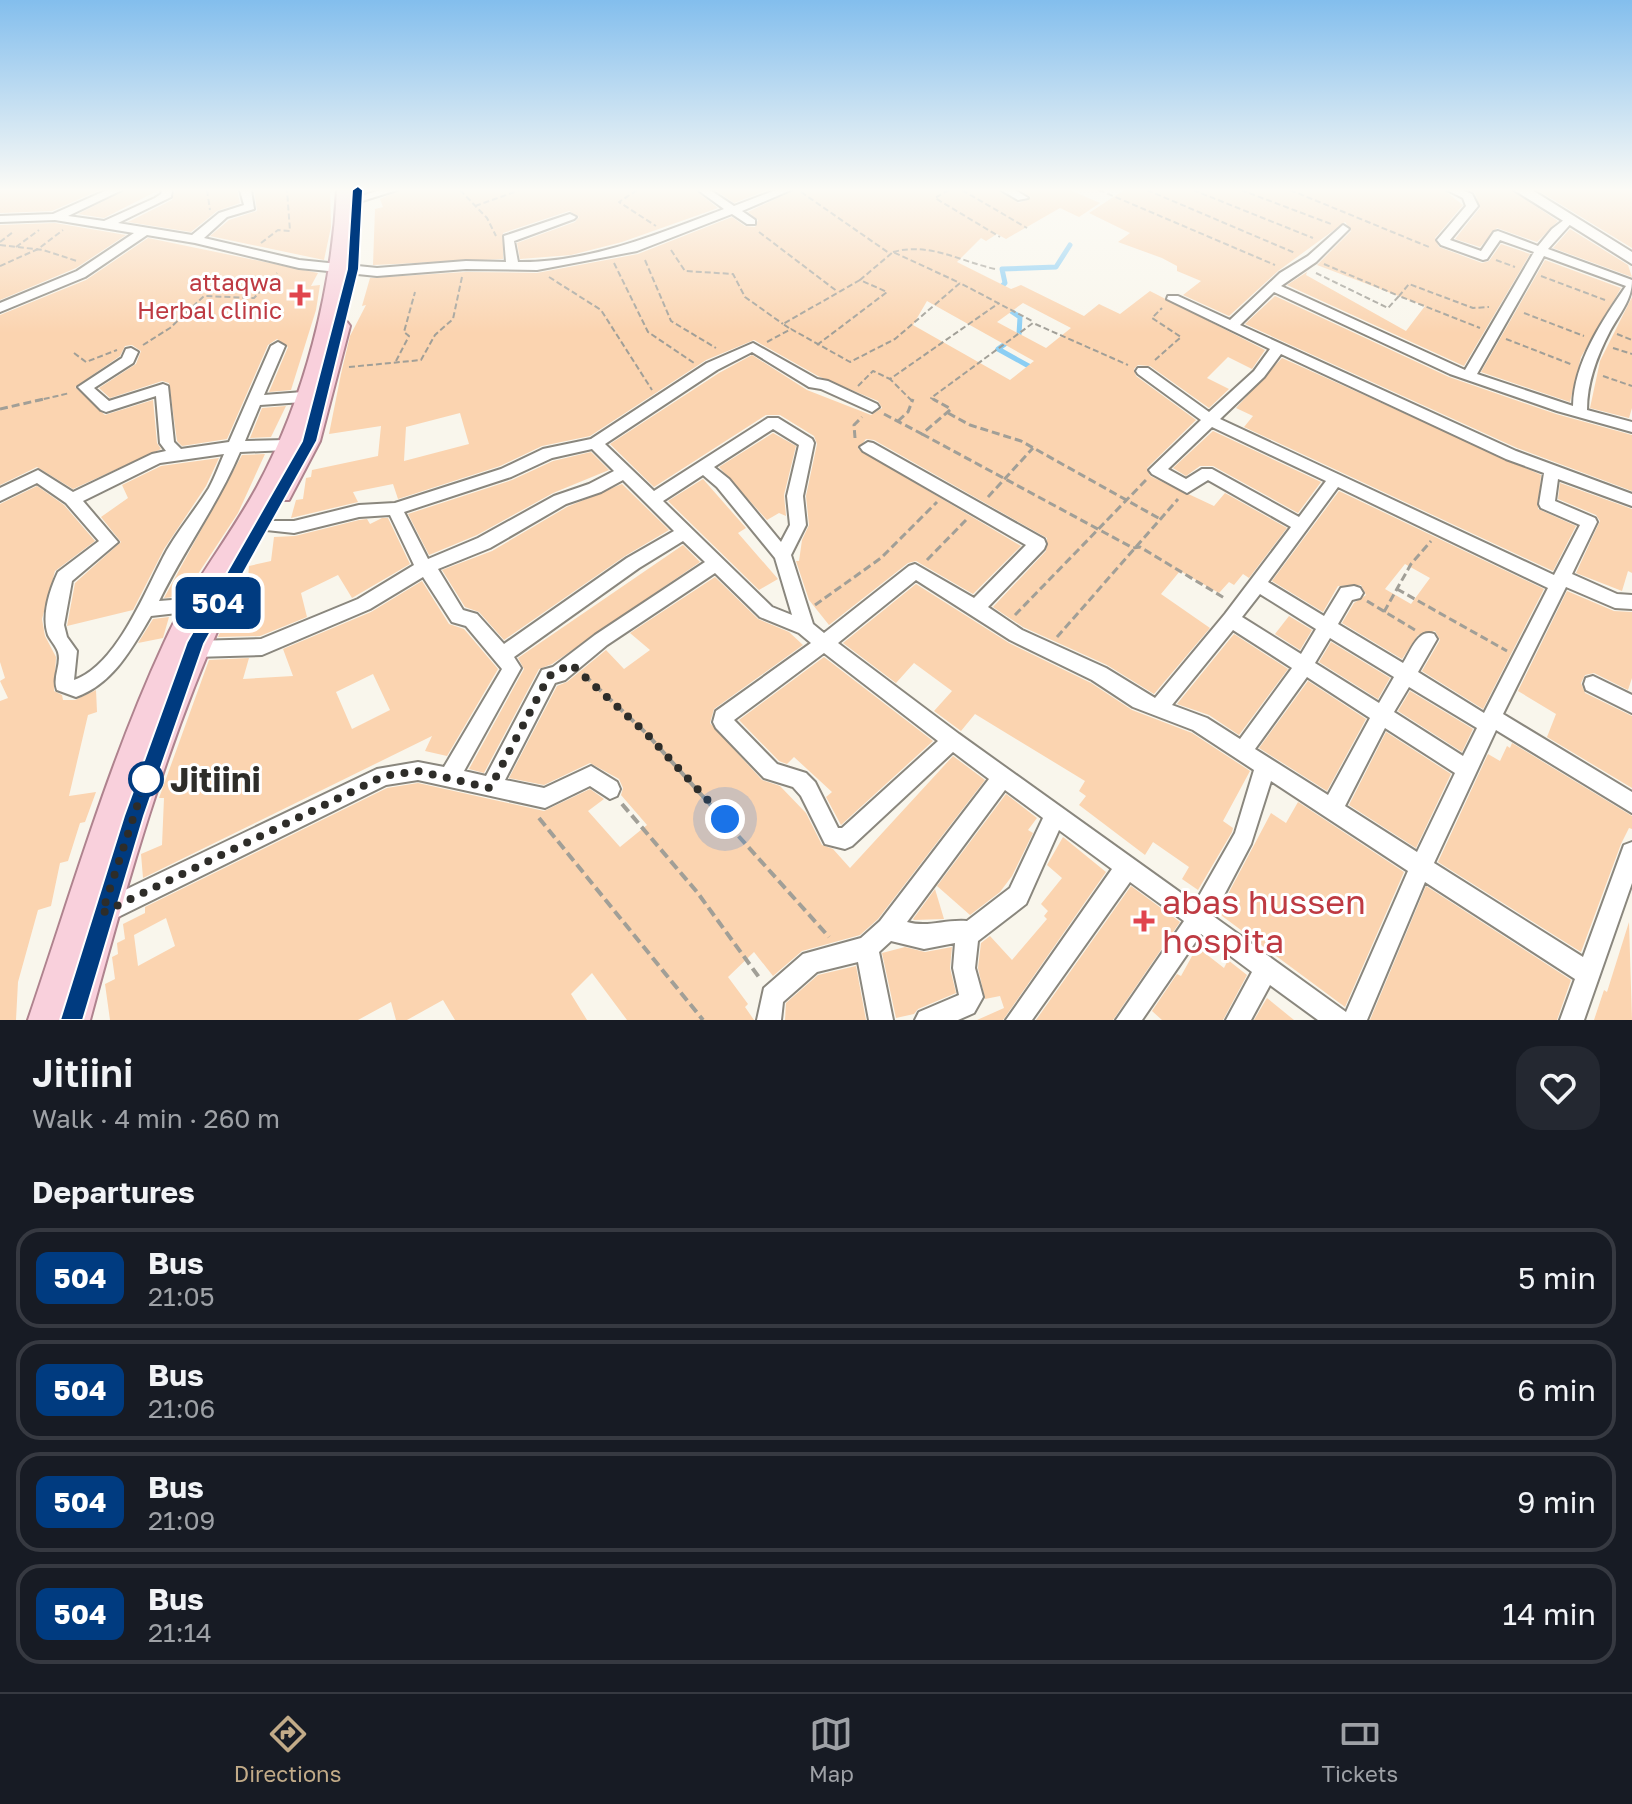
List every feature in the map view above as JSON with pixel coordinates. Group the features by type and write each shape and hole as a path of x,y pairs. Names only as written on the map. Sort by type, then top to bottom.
{"main road":[{"path":"72,1020 102,913 194,649 309,441 329,371 345,269 346,238"},
{"path":"1598,238 1632,259"},
{"path":"46,1020 107,826 150,710 179,639 282,460 345,269"}],"street":[{"path":"0,308 92,267 135,238"},
{"path":"185,238 299,264 377,272 466,265 537,266 633,248 661,238"},
{"path":"510,238 506,243 512,264"},
{"path":"1231,326 1334,238"},
{"path":"1446,238 1443,241 1483,256 1496,238"},
{"path":"1505,238 1630,291 1587,370 1578,398 1580,413"},
{"path":"1469,375 1551,238"},
{"path":"1274,287 1376,337 1469,375 1580,413 1632,427"},
{"path":"1173,299 1552,470 1632,500"},
{"path":"0,495 38,476 72,499 110,542 64,577 53,626 55,636 68,651 64,684 76,689 101,675 110,665 146,609 174,553 217,488 278,346"},
{"path":"263,525 294,527 359,511 395,509 506,473 548,453 595,443 729,356 757,348 814,384 823,384 872,407"},
{"path":"1278,348 1259,374 1157,470 1187,487 1207,473 1300,525"},
{"path":"131,352 128,360 85,387 106,407 163,389 167,443 177,454"},
{"path":"1143,371 1210,420 1441,529 1561,581 1615,601 1632,602"},
{"path":"254,401 303,397"},
{"path":"651,501 773,422 807,443 795,496 798,525 783,555"},
{"path":"595,443 766,612 802,619"},
{"path":"72,499 157,458 234,447 287,445"},
{"path":"868,447 1038,544 976,608"},
{"path":"702,466 723,483 783,555 802,619 822,643 1338,1020"},
{"path":"1355,1020 1466,769 1589,522 1547,504 1552,470"},
{"path":"194,649 262,647 364,604 424,568 484,543 560,500 595,488 623,473"},
{"path":"1158,708 1235,613 1336,479"},
{"path":"395,509 424,568 433,575 458,617 471,619 512,668 449,778"},
{"path":"502,655 633,563 683,533"},
{"path":"490,788 549,676 715,564"},
{"path":"952,740 845,839 832,837 808,789 799,780 771,771 723,722 723,717 915,571 1004,627 1158,708 1200,724 1589,974"},
{"path":"1256,583 1406,675 1632,803"},
{"path":"1243,750 1304,666 1347,593 1354,593"},
{"path":"146,609 198,605"},
{"path":"1235,613 1304,666 1466,769"},
{"path":"1333,807 1381,716 1428,639"},
{"path":"1593,684 1632,705"},
{"path":"1128,1020 1198,920 1244,837 1265,766"},
{"path":"102,913 384,776 418,771 539,797 561,792 586,774 596,776 610,789"},
{"path":"769,1020 772,996 811,962 856,951 888,929 1003,777"},
{"path":"927,1020 966,1005 971,997 964,968 965,946 970,933 1018,896 1055,815"},
{"path":"1572,1020 1632,853"},
{"path":"1018,1020 1127,867"},
{"path":"888,929 924,938 952,931 970,933"},
{"path":"856,951 881,1020"},
{"path":"1238,1020 1267,968"}],"path":[{"path":"16,247 28,238"},
{"path":"0,266 38,249 53,238"},
{"path":"249,252 268,238"},
{"path":"499,238 506,243"},
{"path":"666,238 685,271 733,274 745,297 791,329 850,362 863,358 926,316 960,283"},
{"path":"767,238 779,250 790,252 838,292"},
{"path":"871,238 891,253 960,283 1036,324 1143,371 1181,337 1152,318 1173,299"},
{"path":"1226,238 1301,266 1399,296 1632,386"},
{"path":"1243,238 1388,308 1409,284 1473,308 1509,307 1632,354"},
{"path":"1312,238 1328,244"},
{"path":"783,324 860,280 891,253 921,244 975,266 995,269"},
{"path":"0,245 38,249 92,267"},
{"path":"633,248 645,260 671,321 729,356"},
{"path":"607,253 648,332 707,372"},
{"path":"74,353 86,362 115,349 131,352 170,328 204,296 254,298 286,266 299,264"},
{"path":"329,371 421,360 435,335 453,319 466,265"},
{"path":"537,266 546,276 568,284 574,294 590,300 601,311 639,377 664,401"},
{"path":"817,345 887,292 860,280"},
{"path":"396,361 409,336 404,332 415,292"},
{"path":"890,379 976,316 999,303"},
{"path":"922,434 951,409 931,398 1028,325 1036,324"},
{"path":"757,348 791,329"},
{"path":"847,396 873,371 890,379 913,399 908,412 898,421"},
{"path":"0,409 11,409 39,397 53,399 85,387"},
{"path":"868,447 856,458 854,425 872,407 1133,548 1140,547 1235,613"},
{"path":"947,412 970,425 1021,441 1162,520"},
{"path":"1004,627 1157,470"},
{"path":"1047,649 1133,548 1162,520 1187,487"},
{"path":"802,619 881,558 947,492"},
{"path":"1384,612 1411,564 1441,529"},
{"path":"1397,589 1520,659"},
{"path":"1354,593 1428,639"},
{"path":"571,664 646,733 856,951"},
{"path":"610,789 713,911 772,996"},
{"path":"539,797 536,807 539,818 703,1020"}],"building":[{"path":"0,238 122,238 76,268 0,300"},
{"path":"148,238 318,273 311,286 320,285 316,310 291,390 269,392 288,347 277,339 268,345 227,439 182,446 177,441 169,383 162,381 110,398 99,388 136,364 141,351 132,345 125,346 120,356 75,387 105,415 153,400 157,443 161,449 73,489 37,467 0,485 0,315 86,280"},
{"path":"218,238 329,238 324,260"},
{"path":"374,238 503,238 503,259 373,265"},
{"path":"532,238 634,238 571,255 520,259 517,243"},
{"path":"680,238 991,238 986,241 981,238 957,262 1011,289 1021,285 1084,316 1099,304 1120,314 1150,291 1265,350 1252,369 1228,357 1207,378 1229,389 1209,408 1150,366 1138,365 1134,369 1136,376 1196,420 1147,468 1150,476 1214,506 1225,493 1287,528 1249,578 1243,574 1234,585 1229,582 1219,593 1180,571 1161,594 1210,628 1154,694 1107,665 1023,627 993,607 1046,551 1047,538 874,440 866,439 858,449 1021,546 973,594 916,561 908,563 829,625 809,600 796,561 799,561 802,540 809,525 806,496 817,444 814,436 780,415 766,415 654,487 610,444 752,355 807,390 871,415 882,408 878,401 818,376 754,340 706,360 590,436 542,446 500,466 398,499 393,484 353,492 358,502 291,518 296,500 303,499 306,478 311,477 312,470 378,456 381,426 329,434 350,336 366,305 362,306 370,278 466,272 537,273 638,254","holes":["927,301 1034,361 1010,380 913,325","1023,303 1071,328 1046,348 997,322","460,413 469,444 404,461 406,427"]},
{"path":"1124,238 1324,238 1278,271 1229,316 1183,295 1201,281 1177,271 1177,266 1162,258 1118,242"},
{"path":"1344,238 1435,238 1439,247 1482,263 1489,261 1501,244 1530,254 1464,366 1287,285 1307,272 1306,275 1406,331 1425,306 1317,265"},
{"path":"1456,238 1488,238 1480,247"},
{"path":"1562,238 1584,238 1628,265 1632,277 1553,248"},
{"path":"1615,238 1632,238 1632,248"},
{"path":"1545,260 1621,288 1581,357 1570,402 1481,372"},
{"path":"1275,296 1449,377 1556,414 1632,435 1632,491 1517,448 1245,324"},
{"path":"1632,297 1632,408 1629,418 1590,408 1600,361"},
{"path":"1282,358 1541,475 1538,509 1576,526 1553,571 1244,427 1253,416 1236,408"},
{"path":"286,406 271,437 250,438 262,408"},
{"path":"1213,431 1321,482 1298,513 1213,466 1200,466 1186,476 1173,468"},
{"path":"773,433 796,446 784,495 786,516 779,513 767,520 719,467"},
{"path":"591,452 609,470 553,493 477,535 429,555 408,514 512,480 553,461"},
{"path":"265,454 238,513 183,596 164,598 242,455"},
{"path":"219,458 206,486 164,549 133,610 67,626 75,583 121,542 101,517 128,498 122,485 161,466"},
{"path":"703,479 746,528 738,533 778,579 759,590 668,501"},
{"path":"1560,483 1632,509 1632,573 1628,571 1622,591 1576,573 1600,521 1596,515 1558,499"},
{"path":"622,484 669,530 625,556 504,640 479,612 465,607 442,570 492,551 567,507"},
{"path":"37,486 64,505 95,541 55,571 42,619 45,636 56,657 54,691 62,695 63,700 75,700 96,690 97,712 88,715 69,796 96,792 85,822 80,823 68,861 60,863 51,906 38,910 18,982 16,1020 0,1020 0,701 8,698 0,681 5,678 0,662 0,504"},
{"path":"1339,491 1544,589 1483,709 1422,671 1440,640 1435,631 1418,635 1402,659 1342,623 1354,603 1366,595 1361,585 1338,586 1323,612 1272,581","holes":["1405,564 1430,578 1411,604 1385,589"]},
{"path":"388,518 410,564 352,598 338,575 301,593 307,617 260,636 218,637 226,618 230,618 232,600 247,592 249,566 271,561 274,537 295,536 359,520 367,519 370,524"},
{"path":"683,545 700,562 552,664 539,669 484,773 469,769 524,669 518,658"},
{"path":"715,577 758,619 789,632 803,645 714,709 710,723 762,780 780,786 806,813 822,845 833,849 850,868 953,756 985,780 878,919 860,935 802,951 773,976 754,952 728,977 748,1004 745,1007 754,1020 627,1020 592,973 571,994 587,1020 455,1020 443,1000 407,1020 396,1020 391,1002 358,1020 110,1020 105,984 115,979 112,957 118,954 117,943 125,939 123,924 145,913 145,907 387,788 418,783 544,811 590,789 604,799 588,811 620,847 647,825 621,795 623,788 619,779 590,763 544,785 509,778 557,686 567,682 606,650 624,669 650,650 630,633","holes":["166,918 175,946 138,966 134,935"]},
{"path":"422,581 449,624 464,629 498,669 447,756 425,751 432,736 143,878 141,854 162,845 164,798 159,798 209,660 249,658 243,679 293,676 283,649 371,612","holes":["373,674 390,710 352,729 336,692"]},
{"path":"916,584 1009,643 1091,683 1132,710 1192,733 1250,771 1223,821 1233,828 1232,832 1198,890 1182,879 1189,867 1153,842 1145,855 1079,805 1086,796 1079,791 1085,781 975,714 961,731 934,711 952,691 914,663 896,683 843,643"},
{"path":"1567,591 1614,611 1632,612 1632,678 1628,690 1594,673 1585,675 1581,683 1585,693 1632,716 1632,788 1547,737 1556,714 1518,691"},
{"path":"1289,616 1312,630 1300,650 1275,634"},
{"path":"169,617 163,638 138,643 153,619"},
{"path":"1234,634 1288,669 1239,735 1209,715 1177,704"},
{"path":"1331,642 1390,678 1378,699 1319,662"},
{"path":"824,657 933,741 841,825 826,797 832,792 794,757 787,764 779,761 739,720"},
{"path":"1308,681 1366,719 1327,791 1259,748"},
{"path":"1410,691 1473,729 1462,752 1398,711"},
{"path":"1386,732 1451,774 1416,848 1349,805"},
{"path":"1512,743 1632,816 1632,829 1629,828 1621,844 1581,952 1438,862 1488,754 1500,761 1507,746 1510,748"},
{"path":"1006,794 1037,818 1028,830 1033,833 1012,876 1000,892 970,915 937,886"},
{"path":"1298,802 1404,872 1345,1007 1218,913 1271,813 1286,823"},
{"path":"1063,837 1106,872 1003,1020 977,1020 1004,1008 1000,996 985,999 978,968 981,943 990,936 1012,960 1047,919 1044,916 1048,911 1041,904 1062,878 1047,865"},
{"path":"1131,886 1180,922 1113,1020 1036,1020"},
{"path":"1426,886 1571,980 1557,1020 1370,1020"},
{"path":"935,889 944,919 914,920 913,919"},
{"path":"1629,922 1632,1020 1594,1020 1604,990 1607,992"},
{"path":"905,947 925,952 952,947 950,968 956,993 918,1009 914,1014 896,1018 882,953"},
{"path":"1197,947 1224,968 1228,960 1247,975 1223,1020 1162,1020 1152,1011 1177,974 1181,976"},
{"path":"856,966 866,1020 785,1020 786,1003 818,975"},
{"path":"1267,998 1294,1020 1254,1020"}],"waterway":[{"path":"999,289 1005,283 1002,269 1056,267 1070,245"},
{"path":"1005,307 1020,317 1019,334 998,349 1034,369"}],"bus line":[{"name":"504","path":"72,1020 102,913 196,642 300,462 309,441 329,371 357,238"}],"place":[{"name":"attaqwa Herbal clinic","path":"300,295"},
{"name":"Jitiini","path":"146,779"},
{"name":"abas hussen hospita","path":"1144,921"}],"route":[{"path":"146,779 102,913 384,776 418,771 490,788 549,676 558,674 571,664 646,733 725,819"}]}
